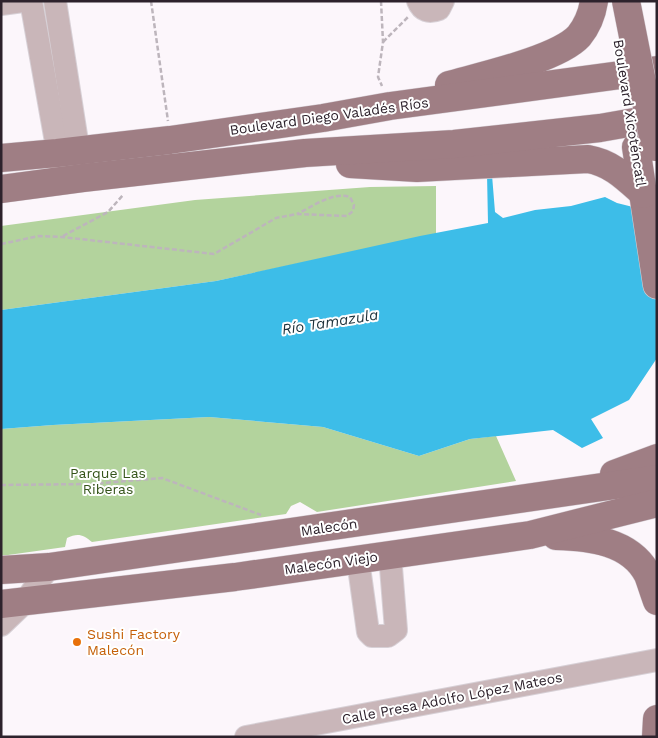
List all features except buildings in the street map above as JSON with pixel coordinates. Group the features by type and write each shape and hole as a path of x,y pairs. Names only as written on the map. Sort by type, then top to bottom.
{"main road":[{"path":"390,106 421,93 519,65 565,47 579,36 587,24 594,1"},
{"name":"Boulevard Xicoténcatl","path":"612,1 657,285"},
{"name":"Boulevard Xicoténcatl","path":"626,1 657,155"},
{"name":"Boulevard Diego Valadés Ríos","path":"1,158 170,140 323,118 390,106 657,70"},
{"path":"1,189 306,153 454,144 600,128 657,118"},
{"path":"306,153 337,163 417,168 588,159 602,162 620,172 644,194"},
{"path":"592,487 611,476 657,458"},
{"name":"Malecón","path":"1,570 49,567 657,479"},
{"name":"Malecón Viejo","path":"12,604 234,577 530,535 657,503"},
{"path":"530,535 584,537 612,544 632,555 647,574 657,601"},
{"path":"656,737 657,718"}],"street":[{"path":"1,4 22,1"},
{"path":"31,1 73,179"},
{"path":"55,1 68,152"},
{"path":"419,4 428,12 439,9 444,1"},
{"path":"358,560 368,632 372,636 388,636 396,630 390,555"},
{"path":"1,624 12,604 49,567"},
{"name":"Calle Presa Adolfo López Mateos","path":"246,737 657,660"}],"path":[{"path":"151,1 170,140"},
{"path":"381,1 383,42 378,77 390,106"},
{"path":"383,42 419,4"},
{"path":"62,237 108,212 123,195"},
{"path":"1,244 39,236 62,237 214,254 276,218 297,214 347,216 353,211 354,205 350,197 336,195 297,214"},
{"path":"1,485 91,484 162,478 269,518"}],"green space":[{"path":"436,186 436,234 216,281 1,310 1,226 195,200 370,187"},
{"name":"Parque Las Riberas","path":"209,417 323,427 419,456 470,439 496,436 516,481 317,512 300,502 291,506 286,514 92,542 86,537 74,535 67,538 65,547 1,556 1,429"}],"water":[{"name":"Río Tamazula","path":"487,174 492,175 495,212 503,218 535,210 571,206 605,197 617,203 657,213 657,358 629,400 591,419 603,438 582,448 553,430 470,439 419,456 323,427 209,417 1,429 1,310 216,281 488,223"}],"place":[{"name":"Sushi Factory Malecón","path":"77,642"}]}
